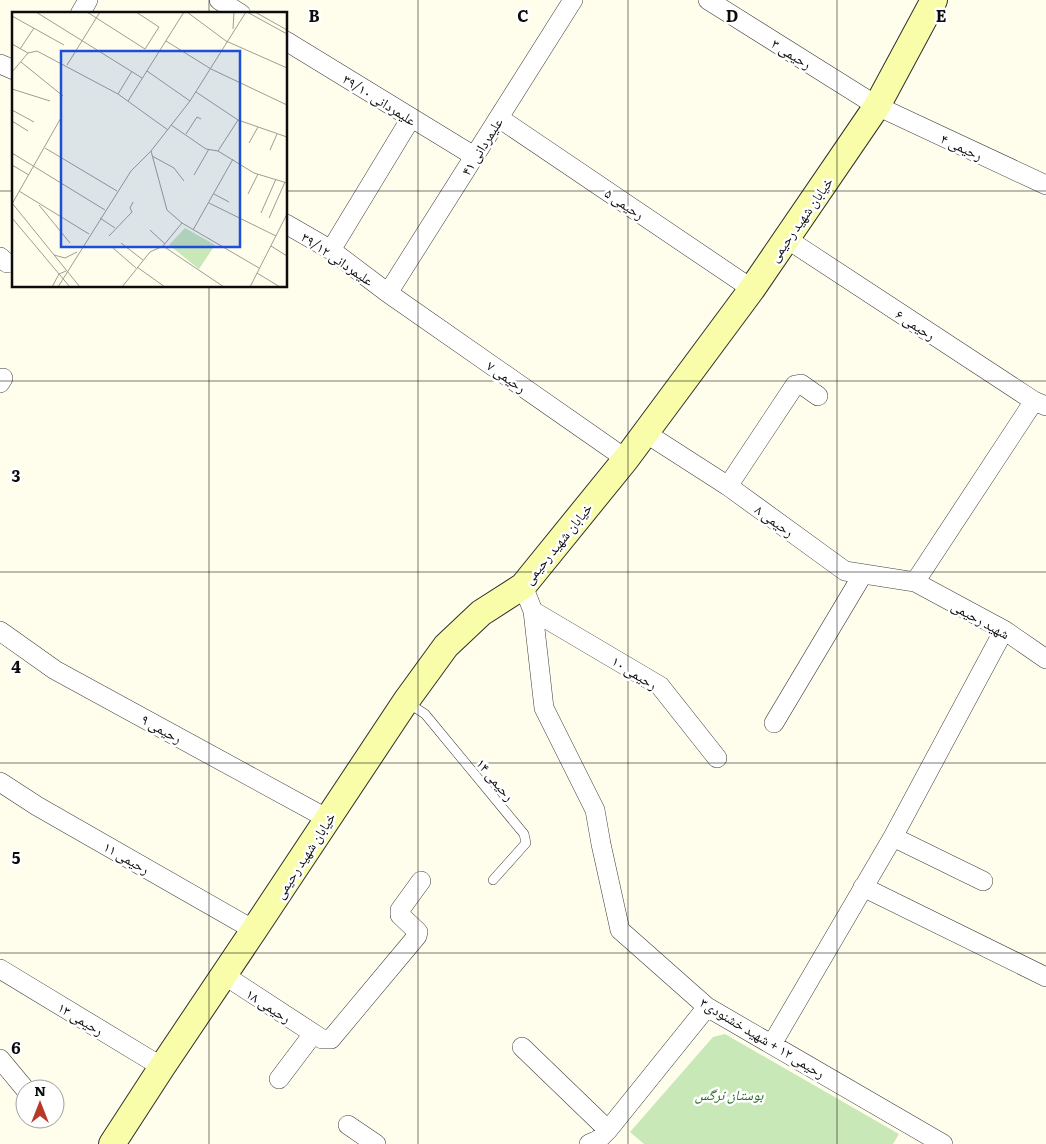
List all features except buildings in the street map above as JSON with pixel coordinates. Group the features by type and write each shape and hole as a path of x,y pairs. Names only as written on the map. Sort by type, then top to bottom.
{"street":[{"path":"81,12 88,0"},
{"path":"218,0 238,12"},
{"name":"علیمردانی ۴۱","path":"388,293 573,0"},
{"name":"رحیمی ۳","path":"708,0 877,106"},
{"name":"خیابان شهید رحیمی","path":"112,1144 406,701 446,646 481,614 523,586 626,458 752,289 877,106 934,0"},
{"name":"علیمردانی ۳۹/۱۰","path":"288,42 474,156"},
{"path":"0,64 12,69"},
{"name":"رحیمی ۴","path":"877,106 1046,185"},
{"path":"331,250 411,118"},
{"name":"رحیمی ۵","path":"499,118 752,289"},
{"name":"علیمردانی ۳۹/۱۲","path":"288,225 331,250 388,293"},
{"name":"رحیمی ۶","path":"787,239 1040,404"},
{"name":"رحیمی ۷","path":"388,293 626,458"},
{"path":"728,486 795,385 801,384 818,396"},
{"path":"915,582 1040,404"},
{"name":"رحیمی ۸","path":"644,432 728,486 845,571 915,582"},
{"path":"774,723 864,574"},
{"name":"شهید رحیمی","path":"915,582 1004,630 1046,658"},
{"name":"رحیمی ۱۲ + شهید خشنودی۳","path":"523,586 533,611 544,708 595,810 620,930 707,1007 944,1144"},
{"name":"رحیمی ۱۰","path":"533,611 660,686 717,758"},
{"path":"772,1044 893,837 1004,630"},
{"name":"رحیمی ۹","path":"0,631 55,670 328,819"},
{"name":"رحیمی ۱۱","path":"0,782 37,806 254,930"},
{"path":"893,837 983,881"},
{"path":"279,1079 313,1034 322,1039 331,1039 415,939 418,932 400,915 400,910 421,881"},
{"path":"864,887 1046,977"},
{"name":"رحیمی ۱۳","path":"0,969 162,1067"},
{"name":"رحیمی ۱۸","path":"224,976 313,1034"},
{"path":"522,1047 599,1140 707,1007"},
{"path":"0,1059 17,1079"},
{"path":"348,1125 376,1144"}],"lane":[{"name":"رحیمی ۱۴","path":"406,701 425,714 524,834 526,843 493,880"}],"green space":[{"name":"بوستان نرگس","path":"725,1034 899,1134 893,1144 644,1144 630,1132 713,1037"}]}
